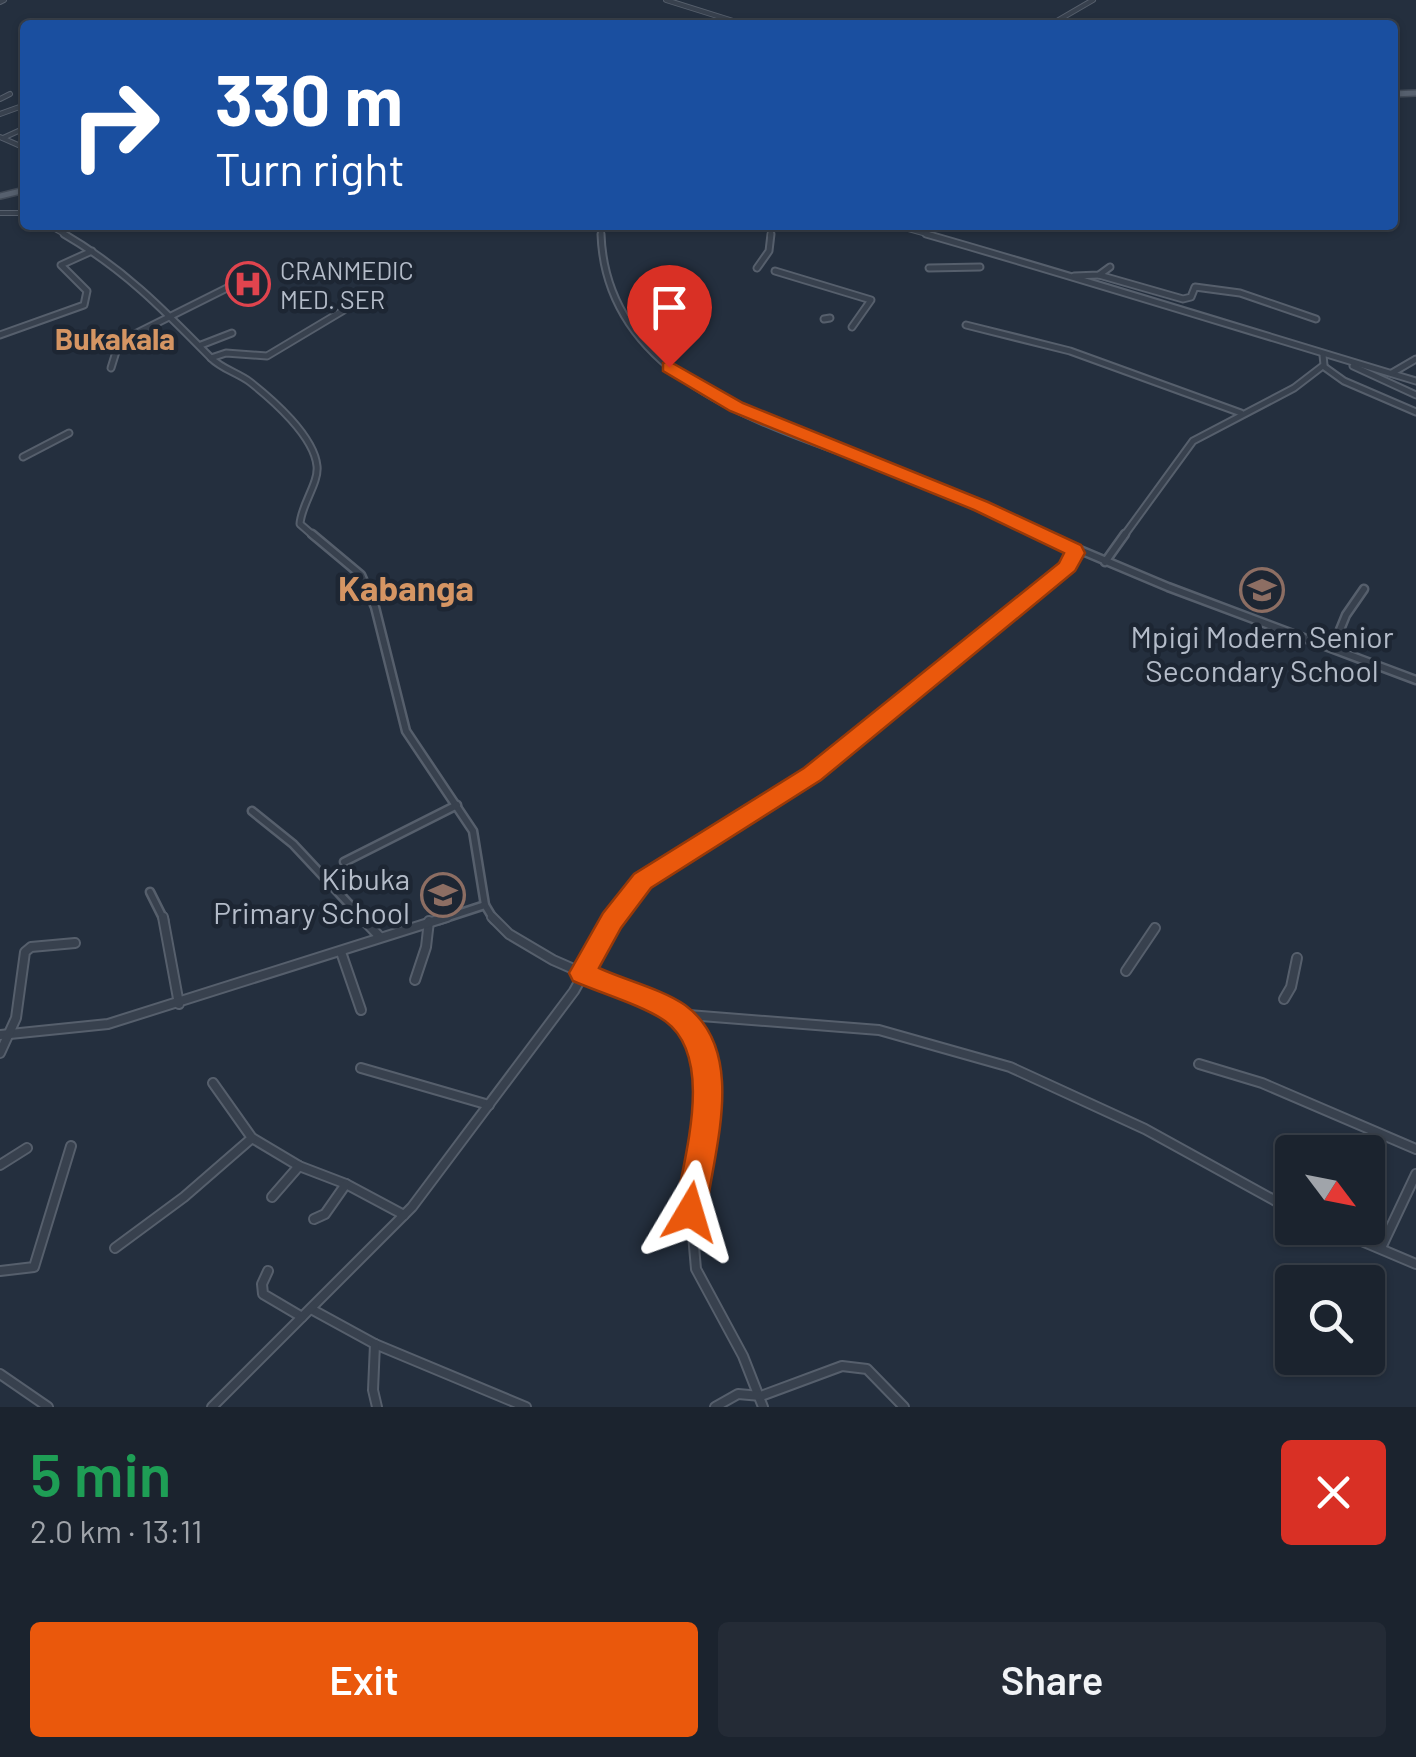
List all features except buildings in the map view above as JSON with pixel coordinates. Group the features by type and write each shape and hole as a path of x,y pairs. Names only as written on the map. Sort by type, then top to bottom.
{"street":[{"path":"666,0 730,20"},
{"path":"1059,20 1093,0"},
{"path":"0,99 10,94"},
{"path":"57,230 93,251 172,314 211,358 270,398 312,448 318,469 301,511 300,524 361,575 375,607 406,731 473,832 485,905 496,924 582,973 676,1014 839,1024 950,1047 1010,1067 1145,1129 1275,1201"},
{"path":"602,230 602,245 624,322 669,367 737,407 981,506 1105,562 1416,680"},
{"path":"757,268 769,251 771,230"},
{"path":"911,230 1171,304 1416,381"},
{"path":"593,246 602,245"},
{"path":"0,334 84,304 87,292 61,265 93,251"},
{"path":"929,268 980,267"},
{"path":"1099,275 1110,267"},
{"path":"775,271 871,300 852,326"},
{"path":"1067,276 1099,275 1177,298 1192,297 1194,287 1240,293 1316,319"},
{"path":"111,368 120,342 228,288"},
{"path":"211,358 226,353 267,356 292,337 344,310"},
{"path":"966,325 1042,342 1241,413"},
{"path":"201,345 232,334"},
{"path":"1321,353 1322,366"},
{"path":"1336,358 1416,394"},
{"path":"1390,374 1416,359"},
{"path":"1105,562 1186,448 1213,427 1304,383 1322,366"},
{"path":"1322,366 1344,381 1416,412"},
{"path":"23,456 69,433"},
{"path":"212,1407 404,1215 574,991 623,903 642,881 850,746 1068,566 1074,560 1074,549"},
{"path":"1333,647 1346,616 1364,589"},
{"path":"344,862 456,805"},
{"path":"252,812 294,844 380,937"},
{"path":"150,892 166,923 179,1004"},
{"path":"5,1035 108,1024 485,905"},
{"path":"415,980 426,947 428,921"},
{"path":"1126,972 1155,928"},
{"path":"0,1053 16,1018 25,952 32,947 75,944"},
{"path":"341,952 361,1010"},
{"path":"1284,999 1292,987 1297,958"},
{"path":"689,1014 696,1002"},
{"path":"676,1014 700,1045 708,1063 690,1212 696,1269 743,1356 763,1407"},
{"path":"1199,1064 1262,1083 1416,1148"},
{"path":"361,1068 488,1105"},
{"path":"212,1083 252,1138 299,1166 346,1184 404,1215"},
{"path":"115,1248 184,1198 252,1138"},
{"path":"0,1271 34,1267 72,1146"},
{"path":"0,1165 27,1148"},
{"path":"272,1197 299,1166"},
{"path":"1381,1248 1416,1174"},
{"path":"314,1219 325,1214 346,1184"},
{"path":"1374,1245 1416,1264"},
{"path":"268,1271 262,1284 263,1294 526,1407"},
{"path":"375,1344 373,1390 378,1407"},
{"path":"715,1407 738,1394 758,1394 842,1366 860,1367 880,1379 904,1407"},
{"path":"0,1374 48,1407"}],"place":[{"name":"CRANMEDIC MED. SER","path":"248,284"},
{"name":"Mpigi Modern Senior Secondary School","path":"1262,590"},
{"name":"Kibuka Primary School","path":"443,895"}],"district":[{"name":"Bukakala","path":"115,338"},
{"name":"Kabanga","path":"406,587"}],"route":[{"path":"669,367 737,407 981,506 1074,549 1074,560 1068,566 850,746 642,881 612,920 582,973 676,1014 700,1045 708,1063 690,1212"}]}
